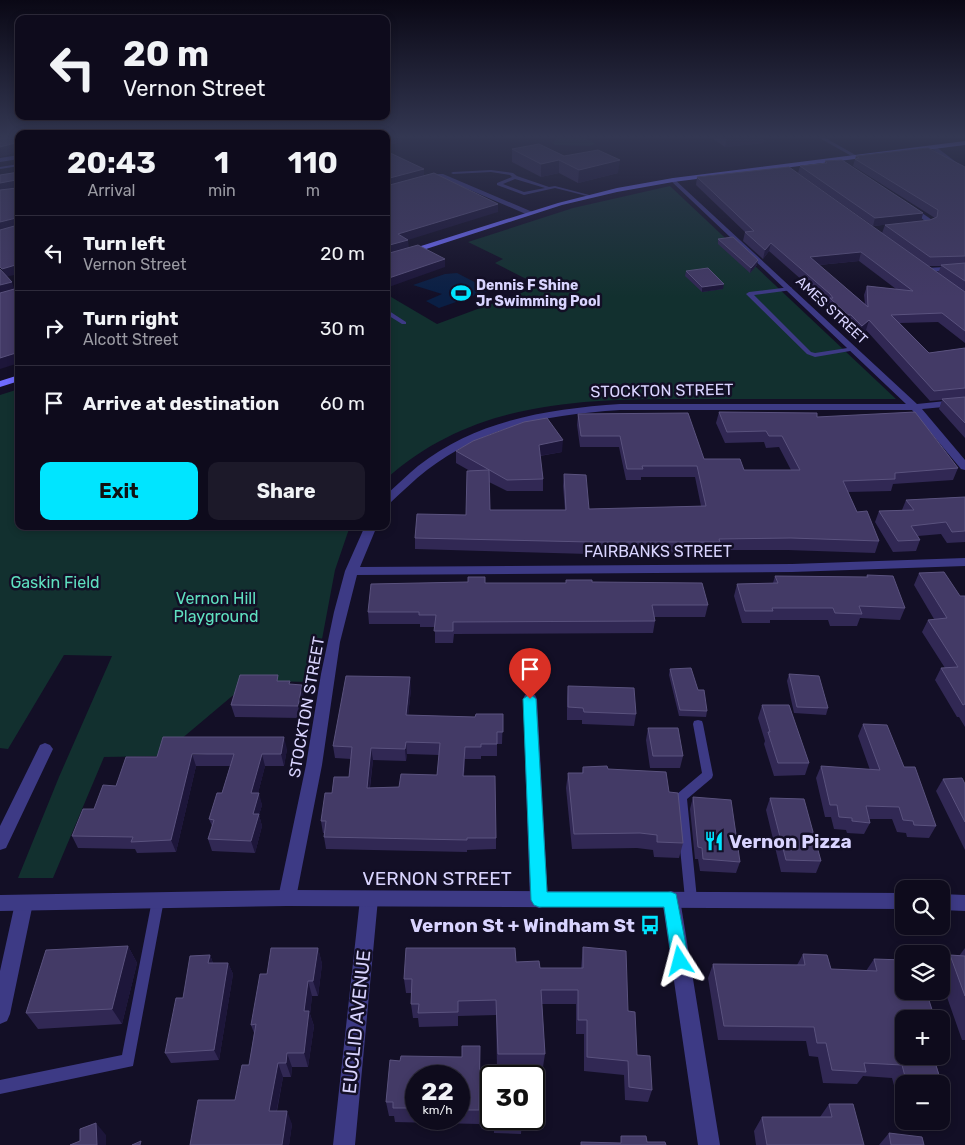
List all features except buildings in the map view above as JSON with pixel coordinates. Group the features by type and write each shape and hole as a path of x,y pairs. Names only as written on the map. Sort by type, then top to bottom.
{"main road":[{"path":"390,259 531,213 591,196 625,189"},
{"path":"0,384 15,379"}],"street":[{"path":"475,189 531,213"},
{"name":"AMES STREET","path":"683,189 915,407 965,467"},
{"path":"906,205 931,222 907,226"},
{"path":"918,264 933,276"},
{"path":"926,270 965,268"},
{"name":"STOCKTON STREET","path":"390,497 419,468 454,445 486,430 539,415 605,406 915,407 965,402"},
{"name":"STOCKTON STREET","path":"286,898 314,765 327,679 351,571 369,530"},
{"name":"FAIRBANKS STREET","path":"351,571 792,568 965,562"},
{"path":"530,699 539,900"},
{"path":"0,843 45,749"},
{"name":"VERNON STREET","path":"0,903 286,898 895,901"},
{"name":"EUCLID AVENUE","path":"344,1145 369,899"},
{"path":"671,899 709,1145"},
{"path":"950,902 965,903"},
{"path":"0,1014 24,903"}],"lane":[{"path":"513,189 524,194 541,189"},
{"path":"561,189 591,196"},
{"path":"790,289 749,294 809,353 815,354 854,349"},
{"path":"390,314 404,323"},
{"path":"691,899 681,797 708,775 698,724"},
{"path":"0,1087 128,1061 158,900"}],"green space":[{"path":"655,189 674,189 896,399 623,400 581,402 539,408 499,417 459,431 422,452 390,476 390,296 437,324 540,286 495,263 503,259 468,242 573,208"},
{"name":"Vernon Hill Playground","path":"15,390 15,530 349,530 335,570 314,682 250,681 161,756 104,757 53,878 18,878 59,777 112,656 64,655 8,749 0,748 0,395"}],"water":[{"name":"Dennis F Shine Jr Swimming Pool","path":"457,273 490,290 439,308 426,301 442,294 413,285 445,274"}],"place":[{"name":"Dennis F Shine Jr Swimming Pool","path":"461,293"},
{"name":"Vernon Pizza","path":"714,841"},
{"name":"Vernon St + Windham St","path":"650,925"}],"route":[{"path":"530,699 539,900 671,899 680,961"}],"park label":[{"name":"Gaskin Field","path":"55,582"}]}
